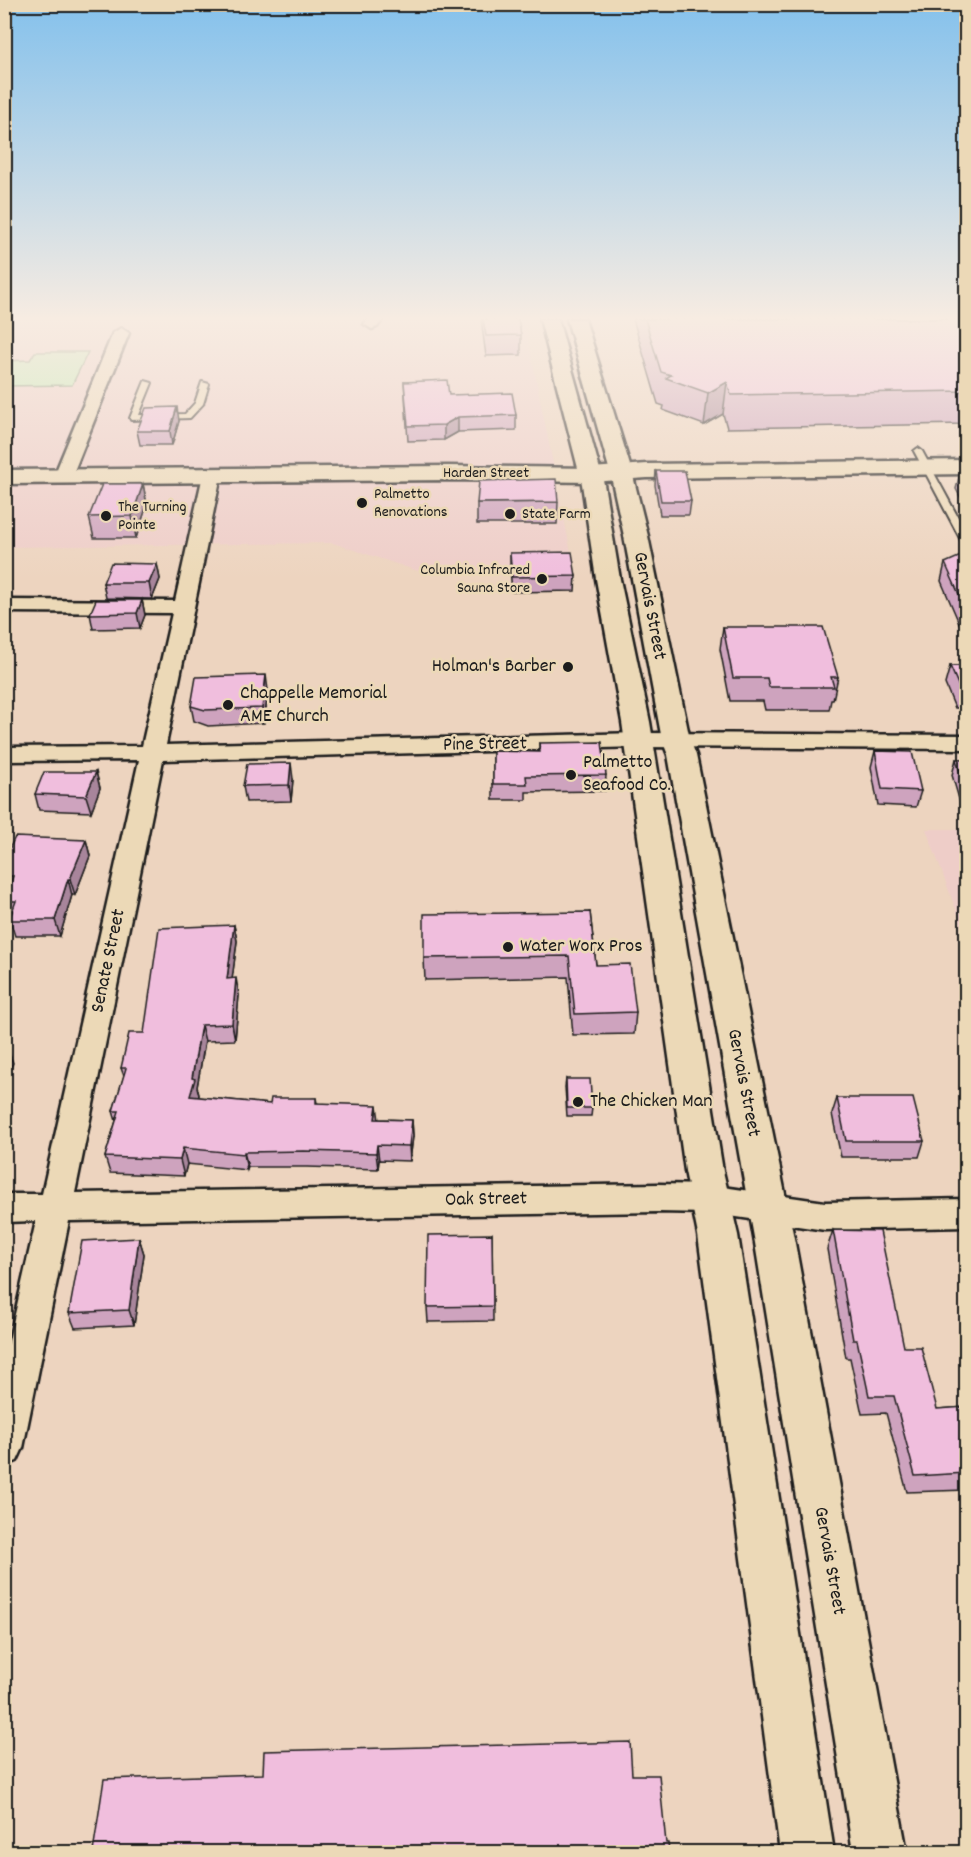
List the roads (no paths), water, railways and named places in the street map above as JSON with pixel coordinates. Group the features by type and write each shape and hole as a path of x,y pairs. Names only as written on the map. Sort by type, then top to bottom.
{"main road":[{"name":"Gervais Street","path":"572,406 588,465 639,740 709,1199 718,1235 807,1852"},
{"name":"Gervais Street","path":"601,406 636,536 676,740 681,755 768,1207 880,1852"},
{"name":"Harden Street","path":"4,461 66,468 212,475 618,464 923,459 966,451"},
{"name":"Harden Street","path":"923,459 966,467"},
{"name":"Harden Street","path":"4,477 66,468 588,465"}],"street":[{"path":"66,468 91,406"},
{"name":"Senate Street","path":"4,1448 212,475"},
{"path":"4,606 185,608"},
{"name":"Pine Street","path":"4,754 154,753 639,740 966,742"},
{"name":"Oak Street","path":"4,1208 658,1198 709,1199 825,1216 966,1213"}],"lane":[{"path":"139,406 131,427 172,427"},
{"path":"134,418 182,418 190,414 198,406"},
{"path":"182,427 196,421 199,416 199,406"},
{"path":"923,459 966,540"}],"place":[{"name":"Palmetto Renovations","path":"362,503"},
{"name":"State Farm","path":"510,514"},
{"name":"The Turning Pointe","path":"106,516"},
{"name":"Columbia Infrared Sauna Store","path":"542,579"},
{"name":"Holman's Barber","path":"568,667"},
{"name":"Chappelle Memorial AME Church","path":"228,705"},
{"name":"Palmetto Seafood Co.","path":"571,775"},
{"name":"Water Worx Pros","path":"508,947"},
{"name":"The Chicken Man","path":"578,1102"}]}
